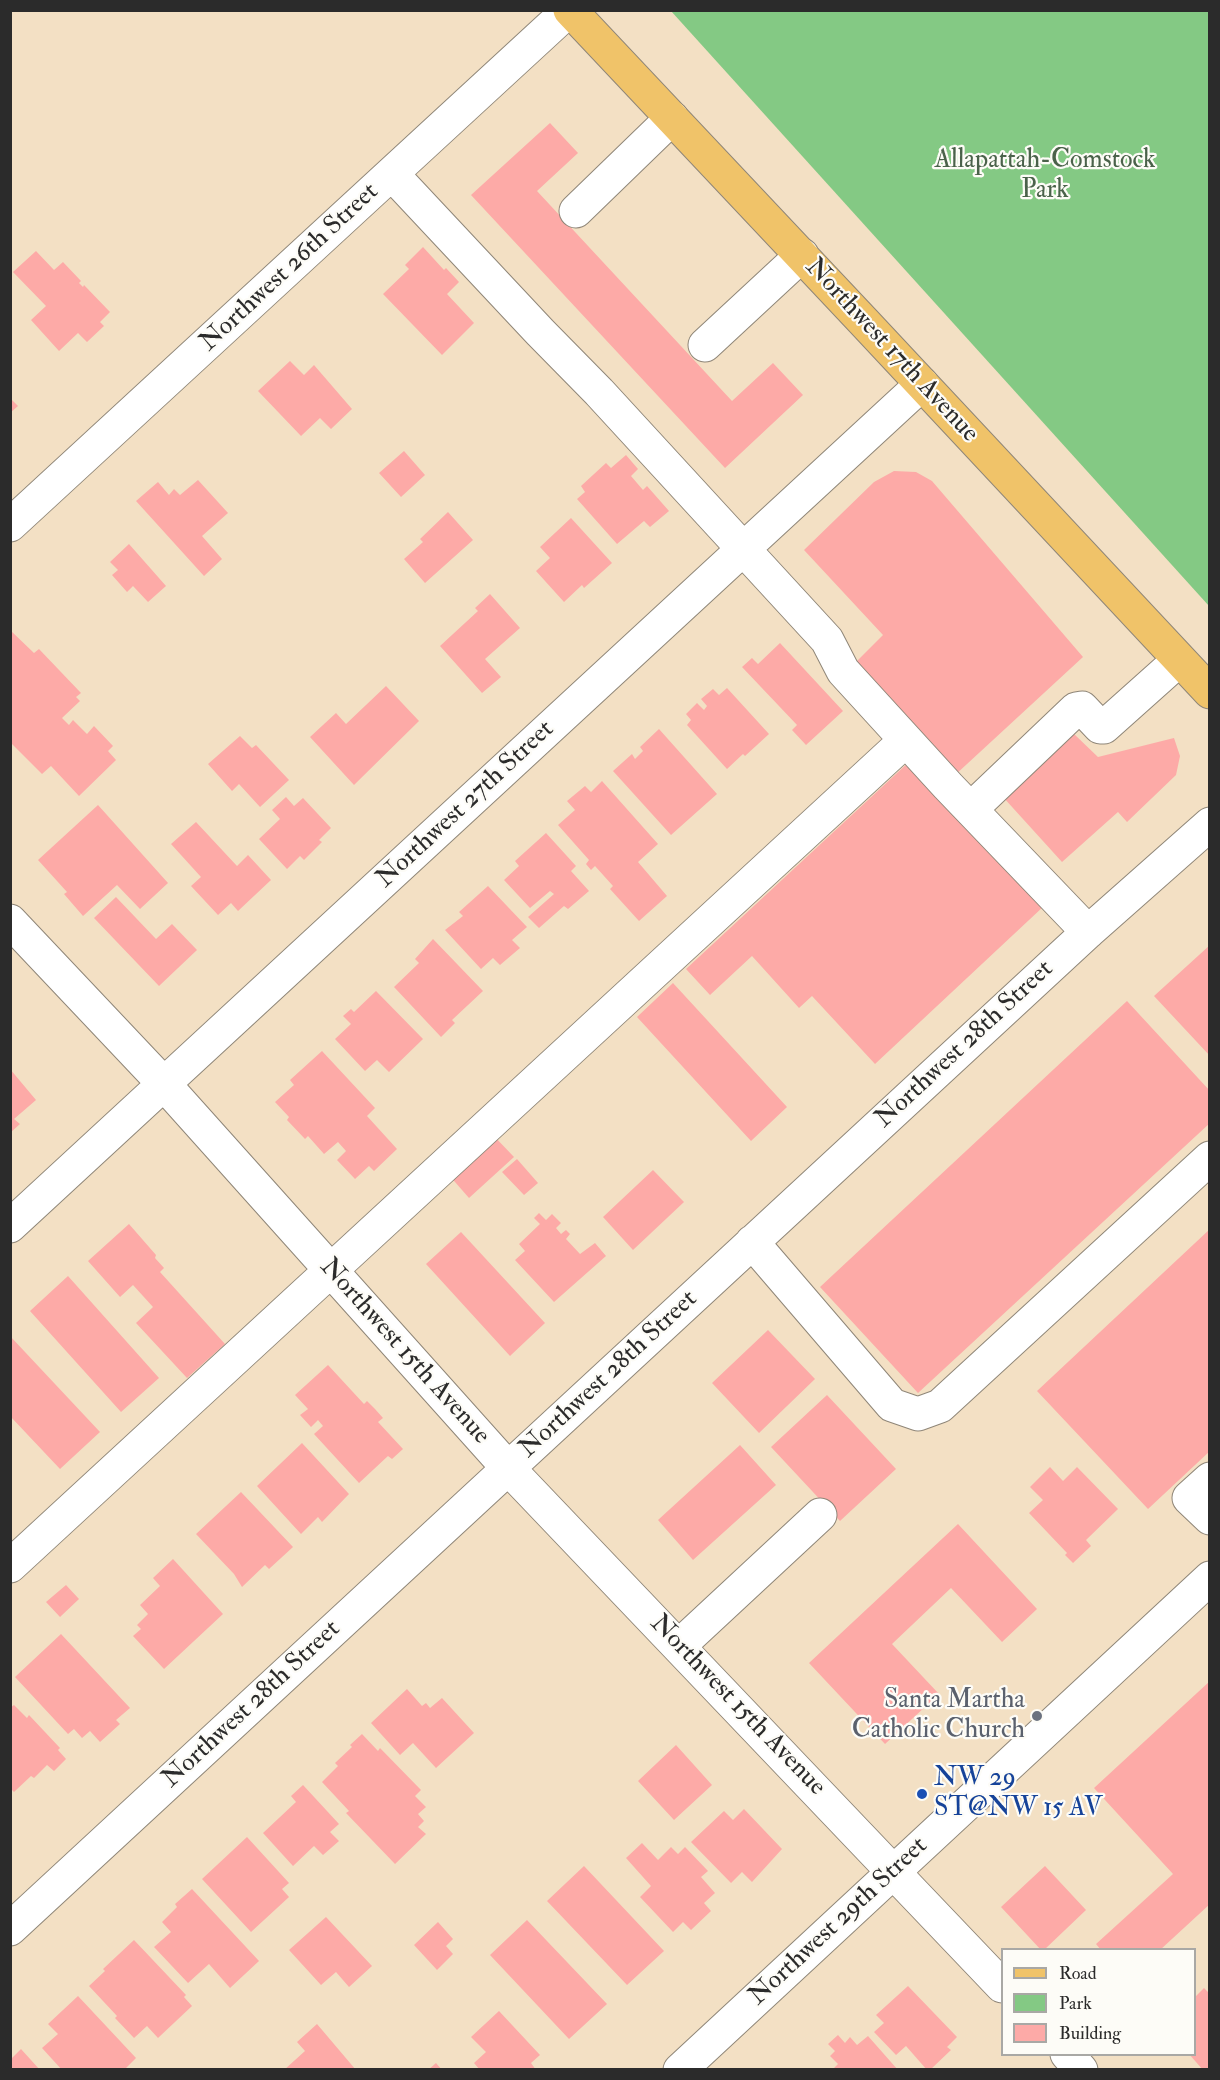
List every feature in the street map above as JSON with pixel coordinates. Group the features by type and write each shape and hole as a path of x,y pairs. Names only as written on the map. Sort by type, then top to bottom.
{"main road":[{"name":"Northwest 17th Avenue","path":"570,10 1209,692"}],"street":[{"name":"Northwest 26th Street","path":"10,525 570,10"},
{"path":"576,211 672,118"},
{"path":"392,174 540,333 599,392 827,640 843,671 1088,932"},
{"path":"705,345 802,255"},
{"name":"Northwest 27th Street","path":"10,1226 922,384"},
{"path":"971,809 1076,709 1082,708 1100,727 1104,727 1179,660"},
{"path":"10,1566 906,740"},
{"name":"Northwest 28th Street","path":"10,1929 1088,932 1209,824"},
{"name":"Northwest 15th Avenue","path":"10,921 164,1084 508,1468 895,1871 1001,1985"},
{"path":"752,1242 892,1405 918,1414 940,1406 1209,1158"},
{"path":"1209,1479 1189,1498 1209,1518"},
{"path":"679,1646 820,1515"},
{"name":"Northwest 29th Street","path":"680,2070 1209,1578"},
{"path":"1068,2056 1081,2070"}],"green space":[{"name":"Allapattah-Comstock Park","path":"671,11 1209,11 1209,606"}],"building":[{"path":"550,123 578,153 537,191 732,401 773,363 803,395 725,468 471,195"},
{"path":"423,247 444,270 446,268 459,282 447,294 474,323 442,355 383,294 409,269 405,265"},
{"path":"36,251 54,270 63,262 81,281 79,283 83,287 84,285 110,312 100,322 104,326 87,342 78,333 59,351 31,320 46,306 13,272"},
{"path":"290,361 304,375 314,365 352,409 331,429 320,418 301,436 258,391"},
{"path":"10,398 18,406 10,413"},
{"path":"404,451 425,475 401,497 379,473"},
{"path":"626,455 638,469 631,476 643,490 647,486 669,511 650,527 644,521 617,544 577,499 585,492 581,486 606,463 611,468"},
{"path":"894,471 916,472 932,481 1083,657 954,776 853,665 883,635 804,550 874,482"},
{"path":"198,480 228,513 202,536 222,559 204,576 136,501 158,482 169,495 174,489 180,495"},
{"path":"448,512 473,540 425,583 404,559 423,542 420,539"},
{"path":"571,518 612,563 584,588 582,585 564,602 536,571 550,558 540,547"},
{"path":"129,544 166,586 148,602 133,586 127,592 112,575 118,570 110,562"},
{"path":"490,594 520,628 485,659 501,677 482,693 440,646 478,611 475,608"},
{"path":"10,630 34,653 39,649 81,693 76,697 80,701 62,718 69,725 73,720 87,734 94,726 113,746 108,751 116,760 79,796 51,766 42,774 10,742"},
{"path":"780,643 843,711 806,745 792,730 797,725 742,667 752,658 758,664"},
{"path":"386,686 419,721 354,785 310,737 336,713 346,724"},
{"path":"727,688 769,734 727,769 687,725 691,720 686,714 697,703 704,710 707,706 701,699 713,689 719,695"},
{"path":"659,729 717,794 671,835 613,771 632,754 635,759 643,751 640,747"},
{"path":"1073,733 1098,757 1174,738 1180,756 1176,775 1127,822 1118,812 1062,862 1003,797"},
{"path":"240,736 252,748 256,745 289,780 260,807 239,784 232,791 208,764"},
{"path":"910,761 1044,906 875,1064 812,996 799,1008 752,956 710,995 686,969"},
{"path":"602,781 658,844 638,862 667,896 639,921 610,889 613,886 595,866 591,870 586,864 589,860 558,825 575,810 567,801 585,786 591,792"},
{"path":"286,797 294,806 303,798 331,828 319,840 322,842 304,860 300,856 287,869 259,839 280,819 272,810"},
{"path":"98,805 168,883 140,909 117,885 83,916 64,894 67,892 38,860"},
{"path":"196,822 237,866 248,855 271,880 238,911 231,903 218,915 191,886 201,877 171,844"},
{"path":"546,833 576,866 571,871 589,891 568,909 564,906 539,928 528,917 554,894 550,891 530,908 504,880 519,866 515,861"},
{"path":"488,886 527,927 512,940 520,948 500,965 493,958 481,969 445,930 463,916 459,912"},
{"path":"116,897 156,939 172,924 197,950 159,986 94,918"},
{"path":"433,939 483,991 452,1020 455,1023 441,1037 394,987 419,963 415,959"},
{"path":"1210,945 1210,1056 1154,996"},
{"path":"673,983 787,1107 751,1141 637,1017"},
{"path":"376,991 423,1039 389,1072 377,1060 365,1071 335,1039 351,1024 343,1016 351,1009 354,1012"},
{"path":"1127,1001 1210,1091 1210,1123 918,1393 820,1287"},
{"path":"322,1051 375,1108 367,1116 397,1149 374,1171 369,1166 355,1179 337,1160 346,1151 338,1142 324,1154 308,1136 305,1139 287,1120 289,1117 275,1102 294,1085 290,1080"},
{"path":"10,1069 36,1100 14,1119 20,1124 10,1133"},
{"path":"492,1134 514,1157 469,1198 448,1174"},
{"path":"517,1159 538,1183 524,1195 502,1172"},
{"path":"653,1170 684,1202 633,1250 603,1217"},
{"path":"539,1213 546,1220 552,1214 561,1223 556,1228 561,1234 566,1230 570,1234 566,1239 580,1254 595,1243 606,1256 554,1302 515,1260 525,1251 519,1244 540,1224 534,1218"},
{"path":"129,1224 156,1255 155,1258 164,1268 160,1272 225,1344 187,1378 136,1323 153,1307 133,1285 120,1297 88,1261"},
{"path":"1210,1229 1210,1451 1148,1509 1037,1391"},
{"path":"461,1232 545,1323 510,1356 426,1264"},
{"path":"68,1276 159,1378 121,1412 30,1311"},
{"path":"768,1330 815,1379 759,1433 712,1383"},
{"path":"10,1336 100,1432 60,1469 10,1416"},
{"path":"328,1365 364,1404 367,1401 375,1409 383,1418 378,1422 403,1449 392,1459 388,1456 359,1483 314,1434 323,1426 318,1420 311,1427 300,1415 308,1409 295,1395"},
{"path":"827,1395 896,1469 840,1521 771,1447"},
{"path":"302,1443 349,1494 322,1522 318,1517 301,1534 257,1486"},
{"path":"740,1445 776,1485 693,1560 658,1520"},
{"path":"1050,1467 1063,1481 1077,1467 1118,1509 1086,1540 1091,1546 1073,1563 1065,1555 1067,1553 1029,1513 1043,1500 1030,1487"},
{"path":"241,1492 293,1547 269,1569 265,1565 242,1587 234,1574 196,1534"},
{"path":"958,1524 1037,1609 1002,1642 951,1588 892,1644 939,1694 885,1744 809,1663"},
{"path":"173,1559 223,1614 164,1669 133,1636 141,1629 137,1625 148,1614 140,1605 160,1586 153,1578"},
{"path":"66,1585 79,1599 60,1617 46,1602"},
{"path":"61,1634 130,1708 116,1720 120,1724 100,1742 90,1731 82,1738 74,1729 68,1734 15,1677"},
{"path":"1210,1681 1210,1904 1162,1948 1099,1948 1096,1944 1173,1874 1094,1788"},
{"path":"407,1689 422,1706 426,1703 430,1708 442,1698 474,1733 436,1768 413,1743 400,1755 371,1723"},
{"path":"14,1705 27,1718 29,1715 60,1748 58,1750 66,1759 54,1771 47,1765 34,1778 31,1776 14,1792 10,1788 10,1708"},
{"path":"362,1734 378,1751 380,1748 421,1790 415,1796 426,1807 418,1814 424,1821 418,1827 426,1834 395,1864 346,1813 349,1811 322,1782 338,1766 335,1763 352,1747 350,1745"},
{"path":"676,1745 712,1785 674,1820 638,1781"},
{"path":"303,1785 339,1824 330,1832 339,1841 323,1855 314,1846 293,1866 263,1833 296,1802 291,1796"},
{"path":"744,1809 782,1849 752,1882 742,1872 731,1883 691,1842 724,1811 733,1820"},
{"path":"247,1837 289,1883 282,1889 289,1897 251,1932 202,1879"},
{"path":"642,1843 658,1860 671,1847 678,1854 685,1847 708,1871 701,1877 715,1893 704,1903 711,1911 691,1930 683,1922 673,1932 640,1897 651,1886 626,1858"},
{"path":"584,1866 664,1951 627,1985 547,1901"},
{"path":"1045,1866 1086,1910 1046,1948 1039,1948 1001,1907"},
{"path":"192,1889 259,1961 230,1988 209,1964 188,1983 154,1947 171,1932 162,1922 177,1907 175,1904"},
{"path":"326,1917 372,1966 349,1987 336,1972 321,1985 289,1950"},
{"path":"527,1920 607,2004 569,2039 490,1955"},
{"path":"438,1922 453,1939 446,1946 453,1954 437,1970 414,1945"},
{"path":"134,1940 186,1995 184,1997 192,2006 158,2038 147,2026 134,2038 89,1986 105,1971 103,1969"},
{"path":"908,1986 957,2037 947,2047 951,2050 930,2070 927,2070 906,2046 896,2055 874,2032 884,2023 876,2015"},
{"path":"1204,1988 1210,1994 1210,2070 1203,2070 1191,2056 1196,2056 1196,1996"},
{"path":"78,1996 136,2058 124,2070 62,2070 42,2048 58,2034 48,2024"},
{"path":"499,2011 540,2055 531,2063 536,2070 480,2070 474,2063 486,2052 471,2037"},
{"path":"317,2024 356,2070 284,2070 305,2051 297,2042"},
{"path":"838,2035 845,2043 850,2037 857,2045 868,2036 898,2070 832,2070 838,2064 830,2056 835,2051 828,2044"},
{"path":"21,2049 40,2070 10,2070 10,2060"},
{"path":"436,2063 442,2070 428,2070"}],"place":[{"name":"Santa Martha Catholic Church","path":"1037,1716"},
{"name":"NW 29 ST@NW 15 AV","path":"922,1794"}]}
